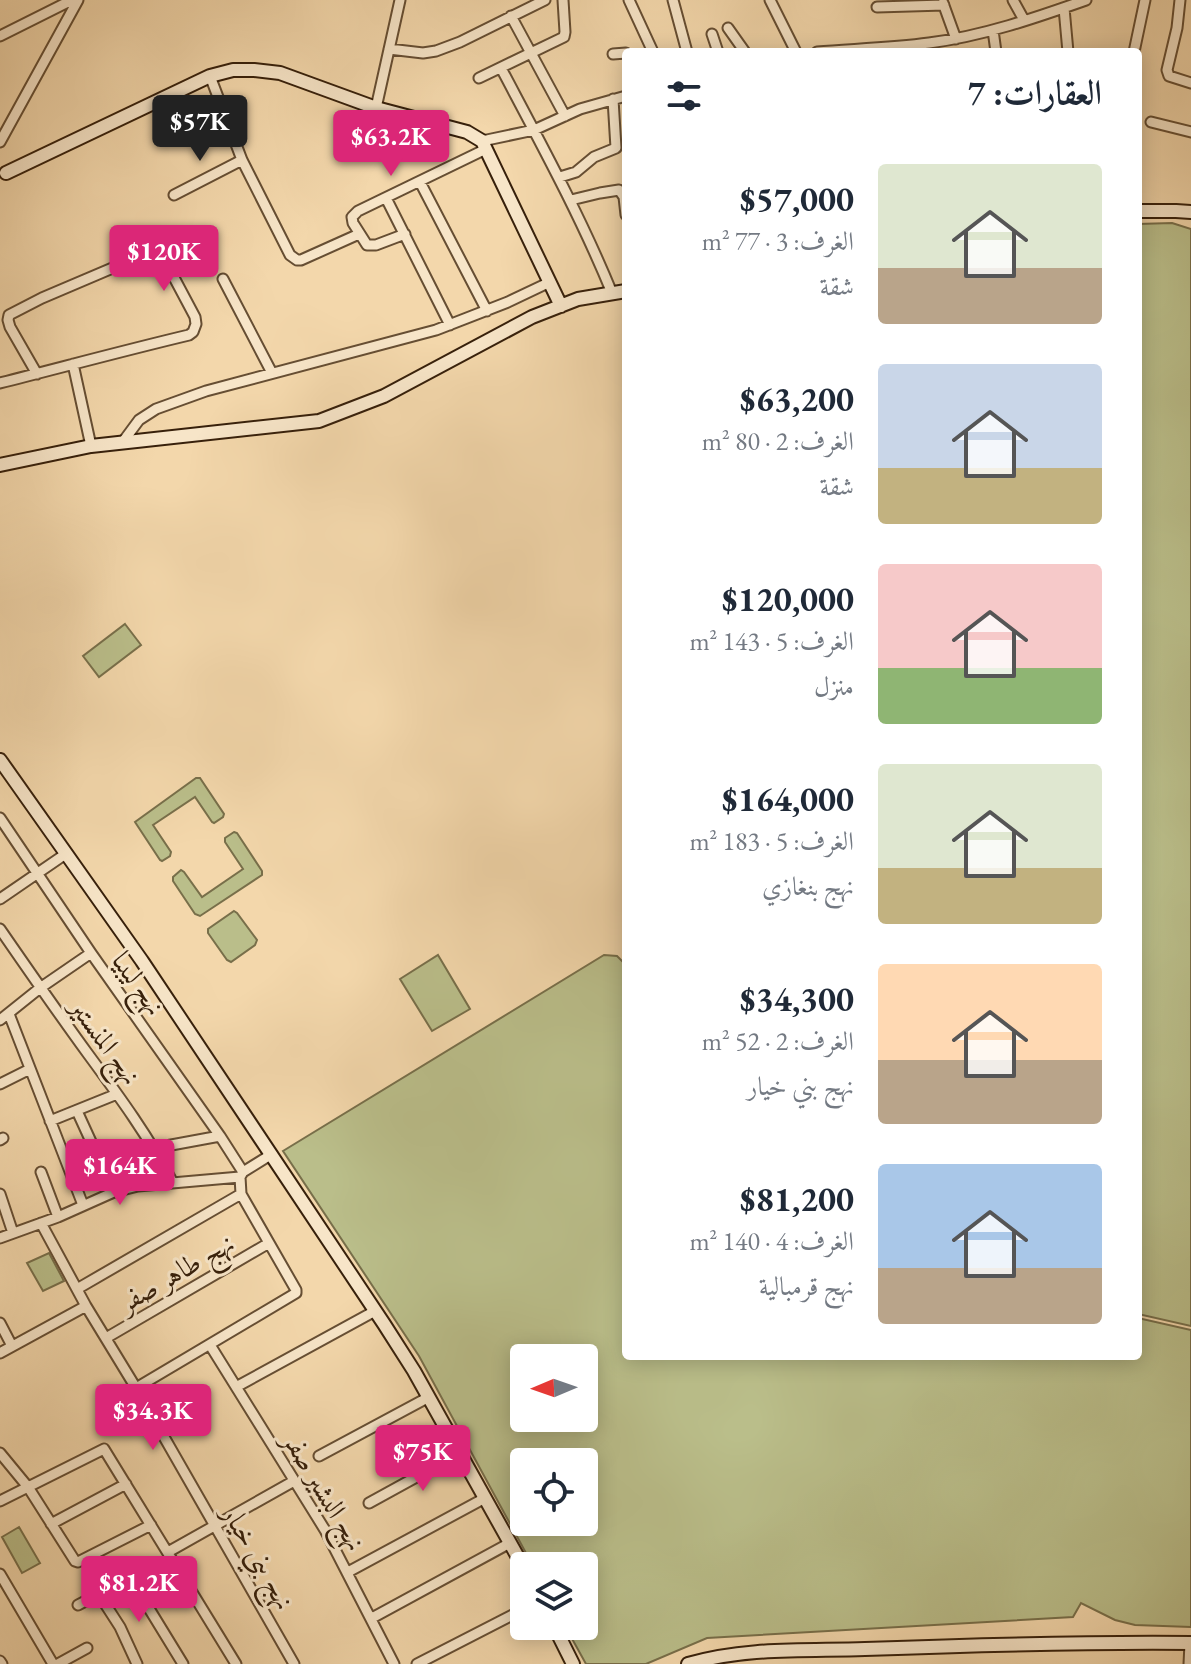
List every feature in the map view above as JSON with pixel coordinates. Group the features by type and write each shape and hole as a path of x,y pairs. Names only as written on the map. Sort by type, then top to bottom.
{"street":[{"path":"0,36 72,0"},
{"path":"0,142 78,0"},
{"path":"343,146 357,135 370,132 400,0"},
{"path":"389,49 423,53 436,51 545,0"},
{"path":"479,78 564,37 563,0"},
{"path":"629,0 651,48"},
{"path":"673,0 686,48"},
{"path":"1013,0 1024,20"},
{"path":"926,48 1086,0"},
{"path":"1135,48 1145,0"},
{"path":"1180,0 1167,74 1191,83"},
{"path":"771,1 794,48"},
{"path":"877,7 943,3 956,39"},
{"path":"1064,8 1068,48"},
{"path":"511,16 565,116"},
{"path":"728,28 742,48"},
{"path":"993,30 995,48"},
{"path":"712,34 717,48"},
{"path":"613,54 622,53"},
{"path":"501,68 560,177 612,293"},
{"path":"2,171 210,76 233,70 280,73 376,108 467,132 484,145 561,306"},
{"path":"210,76 242,160 286,250 293,258 301,260 359,234"},
{"path":"405,234 367,245 352,220 354,214 420,182 484,145 622,97"},
{"path":"560,177 576,172 594,157 616,148 613,99"},
{"path":"1151,122 1191,132"},
{"path":"174,195 242,160"},
{"path":"420,182 487,311"},
{"path":"571,200 611,190 622,193"},
{"path":"386,198 450,325"},
{"path":"1142,211 1191,212"},
{"path":"0,383 37,374 73,364 189,335 193,332 195,317 162,255 153,252 143,255 9,315 5,329 37,374"},
{"path":"223,279 272,373"},
{"path":"122,443 139,420 156,409 206,391 436,330 550,282"},
{"path":"0,465 91,446 319,421 384,396 532,317 578,299 622,292"},
{"path":"73,364 91,446"},
{"path":"0,760 151,973 375,1311 414,1371 515,1552"},
{"name":"نهج ليبيا","path":"1,821 220,1136 242,1175"},
{"path":"0,899 67,853"},
{"name":"نهج المنستير","path":"0,929 155,1148 173,1183"},
{"path":"83,1205 30,1069 4,1017 91,953"},
{"path":"0,1084 30,1069"},
{"path":"50,1121 117,1094"},
{"path":"77,1111 114,1192"},
{"path":"155,1148 220,1136"},
{"path":"0,1238 114,1192 138,1186 242,1175 272,1154"},
{"path":"41,1172 58,1217"},
{"path":"136,1388 296,1293 241,1194 242,1175"},
{"path":"0,1194 13,1233"},
{"path":"77,1289 241,1194"},
{"name":"نهج بني خيار","path":"41,1223 294,1664"},
{"name":"نهج طاهر صفر","path":"106,1338 269,1243"},
{"path":"0,1353 86,1306"},
{"path":"236,1387 375,1311"},
{"path":"0,1323 12,1346"},
{"name":"نهج البشير صفر","path":"210,1345 325,1530 394,1664"},
{"path":"319,1456 429,1397"},
{"path":"0,1501 102,1450 106,1451 236,1664"},
{"path":"0,1453 28,1487 76,1562 151,1525"},
{"path":"369,1503 460,1453"},
{"path":"168,1552 294,1481"},
{"path":"51,1524 126,1484"},
{"path":"348,1572 485,1498"},
{"path":"372,1618 510,1543"},
{"path":"123,1566 183,1664 133,1583 123,1566"},
{"path":"0,1574 56,1664 87,1648"},
{"path":"104,1602 133,1583"},
{"path":"78,1605 98,1595 126,1637 137,1664"},
{"path":"417,1664 510,1616"},
{"path":"561,1640 573,1664"},
{"path":"688,1664 727,1655 784,1651 1071,1642 1191,1643 1189,1664"}],"green space":[{"path":"1172,223 1191,229 1191,1326 1142,1315 1142,224"},
{"path":"125,624 141,645 99,677 83,656"},
{"path":"200,778 223,817 212,822 195,797 153,825 171,852 162,861 135,822"},
{"path":"234,832 262,875 200,916 195,914 173,877 181,870 184,872 202,897 243,869 225,842 225,838"},
{"path":"234,911 257,940 255,945 231,962 208,929"},
{"path":"438,955 470,1009 432,1031 400,979"},
{"path":"604,955 617,956 622,961 622,1360 1142,1360 1142,1319 1191,1330 1191,1627 1135,1625 1115,1620 1081,1603 1073,1617 707,1638 646,1664 586,1664 573,1640 598,1640 598,1552 525,1552 517,1536 598,1536 598,1448 510,1448 510,1524 419,1356 283,1151"},
{"path":"49,1253 64,1281 43,1291 27,1263"},
{"path":"19,1527 40,1563 22,1573 2,1537"}]}
